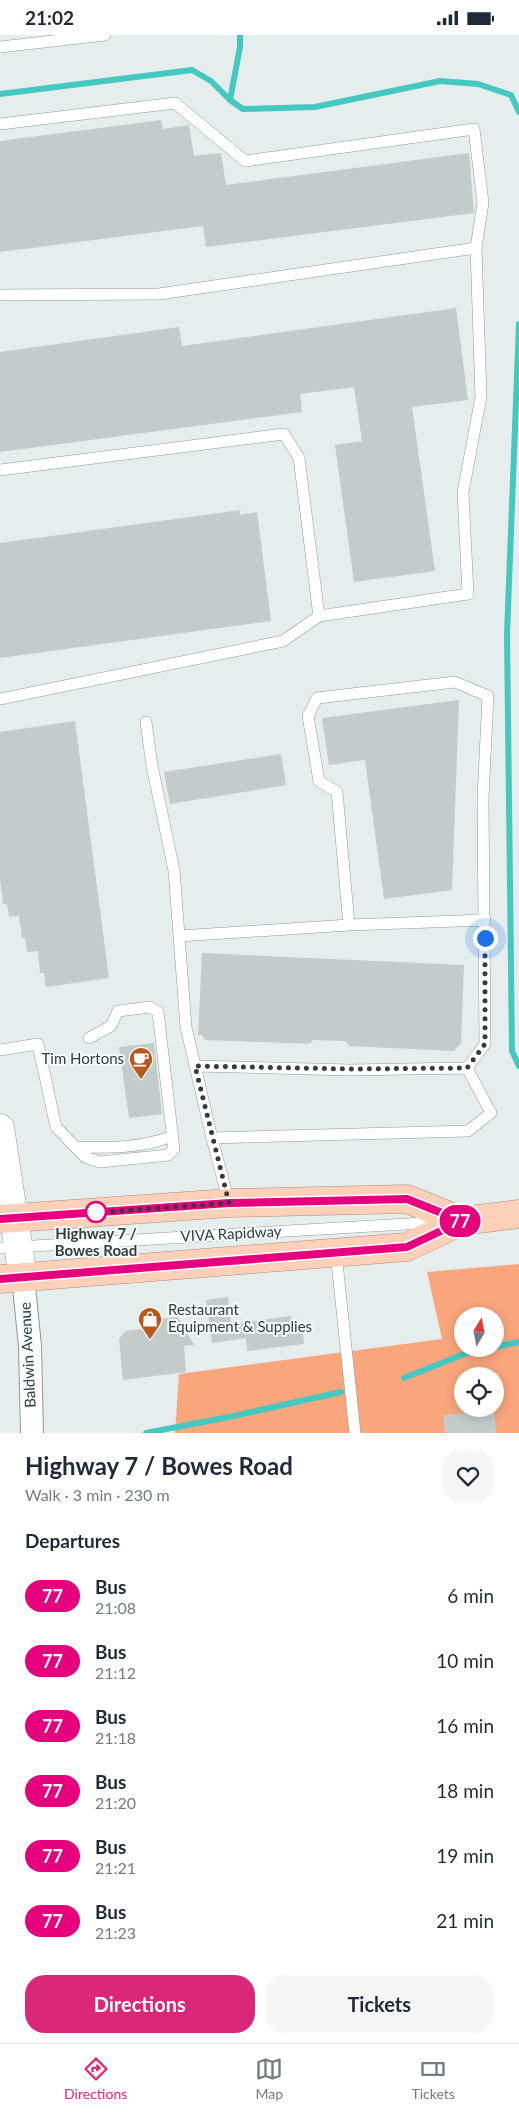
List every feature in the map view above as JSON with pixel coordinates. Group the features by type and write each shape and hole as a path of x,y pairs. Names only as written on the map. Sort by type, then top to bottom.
{"main road":[{"path":"7,1219 229,1203 407,1199 462,1221"},
{"path":"11,1278 407,1247 462,1221 519,1214"}],"street":[{"name":"Baldwin Avenue","path":"0,1128 11,1278 30,1346 32,1433"}],"lane":[{"path":"0,47 105,35"},
{"path":"0,124 175,103 245,161 474,129 482,203 476,248 481,397 463,492 468,594 319,615 283,641 0,699"},
{"path":"0,295 159,294 476,248"},
{"path":"0,471 284,435 299,458 319,615"},
{"path":"349,925 337,793 319,781 308,716 317,698 455,683 488,695 483,798 485,1044 467,1068"},
{"path":"146,722 152,766 174,870 186,1027 229,1203"},
{"path":"179,936 349,925 485,920"},
{"path":"0,1050 38,1043 56,1127 85,1157 100,1163 168,1155 174,1149 158,1012 150,1007 118,1011 111,1026 89,1037"},
{"path":"195,1066 350,1069 467,1068"},
{"path":"212,1138 468,1131 491,1113 467,1068"},
{"name":"VIVA Rapidway","path":"9,1247 462,1221"},
{"path":"336,1253 355,1433"}],"shaded area":[{"path":"519,1264 519,1433 175,1433 179,1374 442,1339 427,1272"}],"building":[{"path":"161,120 163,129 189,125 194,156 221,153 226,185 469,153 474,213 206,247 203,226 0,252 0,141"},
{"path":"456,308 468,400 412,407 435,571 354,582 335,445 362,441 354,387 300,394 302,412 0,452 0,352 179,327 182,346"},
{"path":"241,510 239,515 257,512 271,621 0,658 0,543"},
{"path":"459,700 452,890 384,899 365,760 329,765 322,718"},
{"path":"75,721 109,978 46,987 44,973 40,973 38,951 27,952 25,938 22,938 19,916 9,917 7,904 3,904 0,879 0,732"},
{"path":"281,754 286,785 170,804 164,772"},
{"path":"202,953 464,965 461,1043 454,1051 349,1046 346,1041 313,1040 310,1044 205,1040 202,1035 198,1035"},
{"name":"Tim Hortons","path":"154,1043 162,1114 129,1118 119,1047"},
{"path":"228,1297 231,1324 291,1316 292,1324 302,1323 304,1344 247,1351 246,1338 212,1343 206,1300"},
{"path":"178,1317 194,1345 184,1346 186,1372 123,1380 119,1339 125,1331 141,1329 141,1321"},
{"path":"454,1414 454,1417 495,1417 496,1433 445,1433 443,1415"}],"waterway":[{"path":"230,100 240,47 240,35"},
{"path":"0,94 192,70 211,81 230,100 243,109 315,107 440,81 478,84 511,95 519,112"},
{"path":"519,324 507,634 512,1051 519,1066"},
{"path":"504,1345 519,1342"},
{"path":"404,1378 456,1357"},
{"path":"146,1433 341,1392"}],"bus line":[{"name":"77","path":"0,1219 229,1203 407,1199 462,1221 407,1247 0,1279"}],"place":[{"name":"Tim Hortons","path":"141,1080"},
{"name":"Highway 7 / Bowes Road","path":"96,1212"},
{"name":"Restaurant Equipment & Supplies","path":"150,1340"}],"route":[{"path":"96,1212 91,1213 229,1203 195,1066 350,1069 467,1068 485,1044 485,938"}]}
